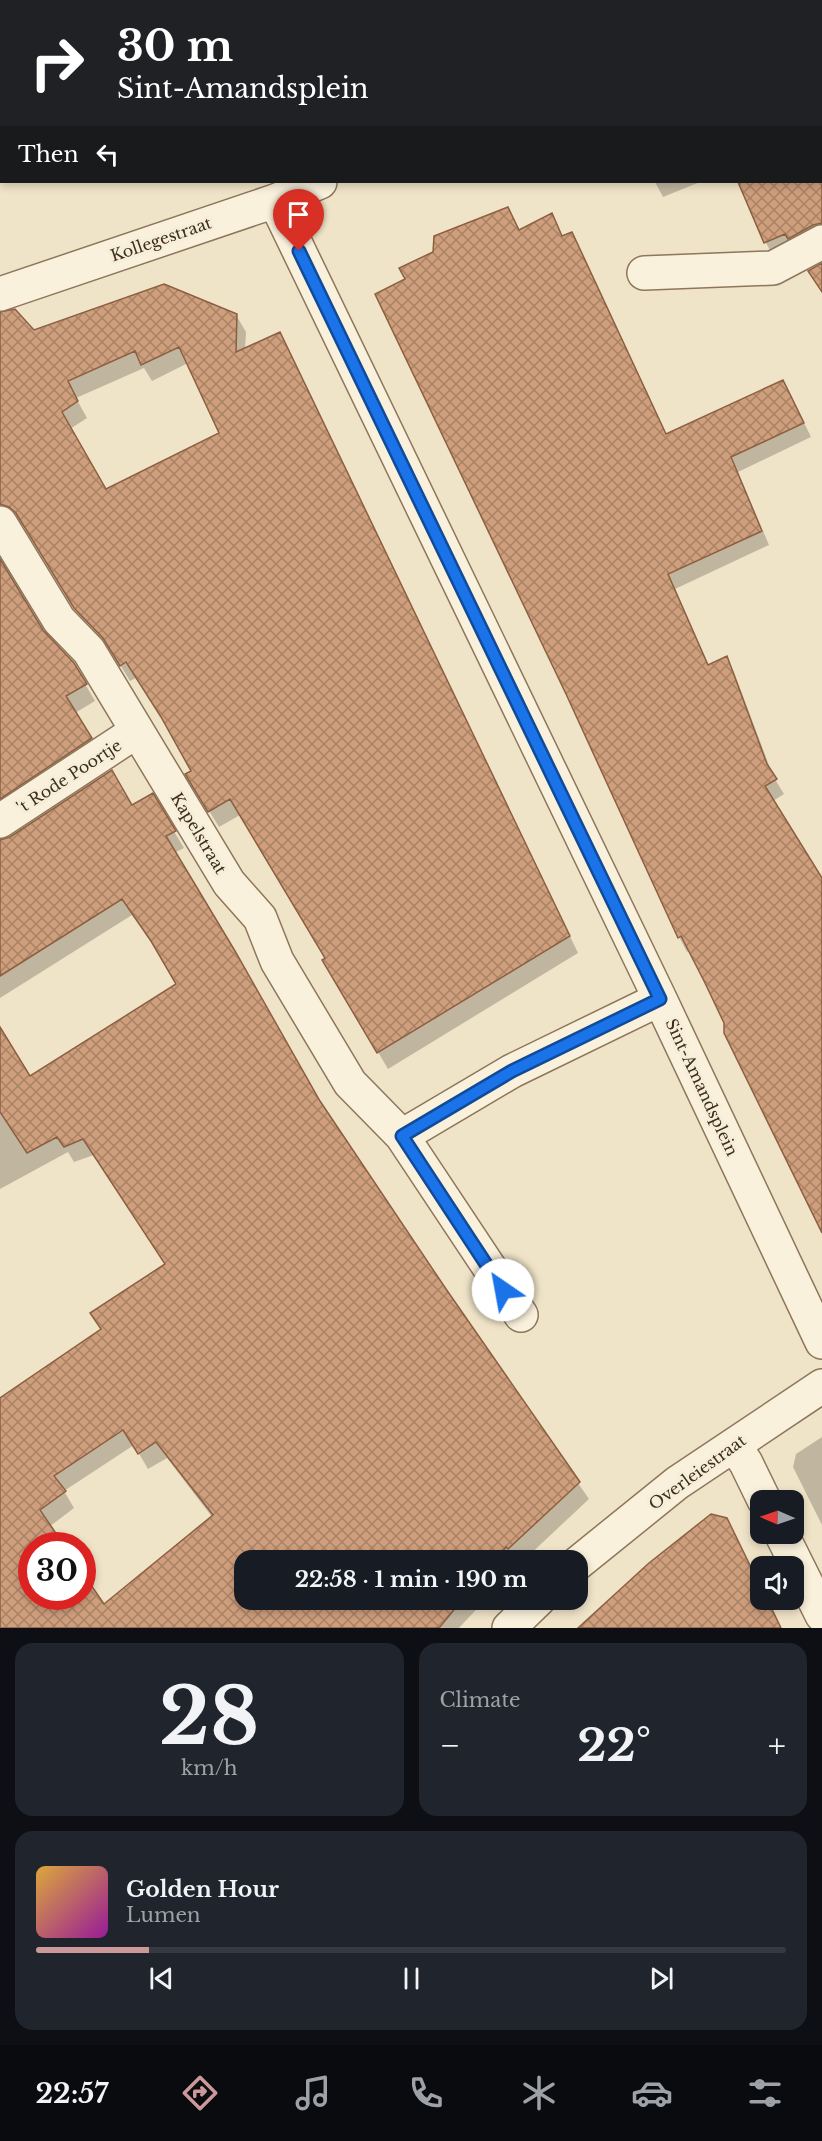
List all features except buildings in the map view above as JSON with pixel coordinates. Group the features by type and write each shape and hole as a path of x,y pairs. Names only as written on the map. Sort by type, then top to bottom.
{"street":[{"name":"Kollegestraat","path":"0,294 275,201 318,183"},
{"path":"275,201 660,999"},
{"path":"644,273 773,268 822,242"},
{"name":"Kapelstraat","path":"0,524 59,620 89,651 229,883 260,918 277,961 350,1083 402,1136"},
{"name":"'t Rode Poortje","path":"0,820 137,731"},
{"name":"Sint-Amandsplein","path":"402,1136 512,1071 660,999 822,1342"},
{"path":"402,1136 521,1315"},
{"name":"Overleiestraat","path":"588,1555 677,1483 822,1386"},
{"path":"734,1445 759,1490"},
{"path":"786,1544 822,1615"},
{"path":"509,1628 528,1610"}],"route":[{"path":"299,251 660,999 512,1071 402,1136 503,1290"}]}
